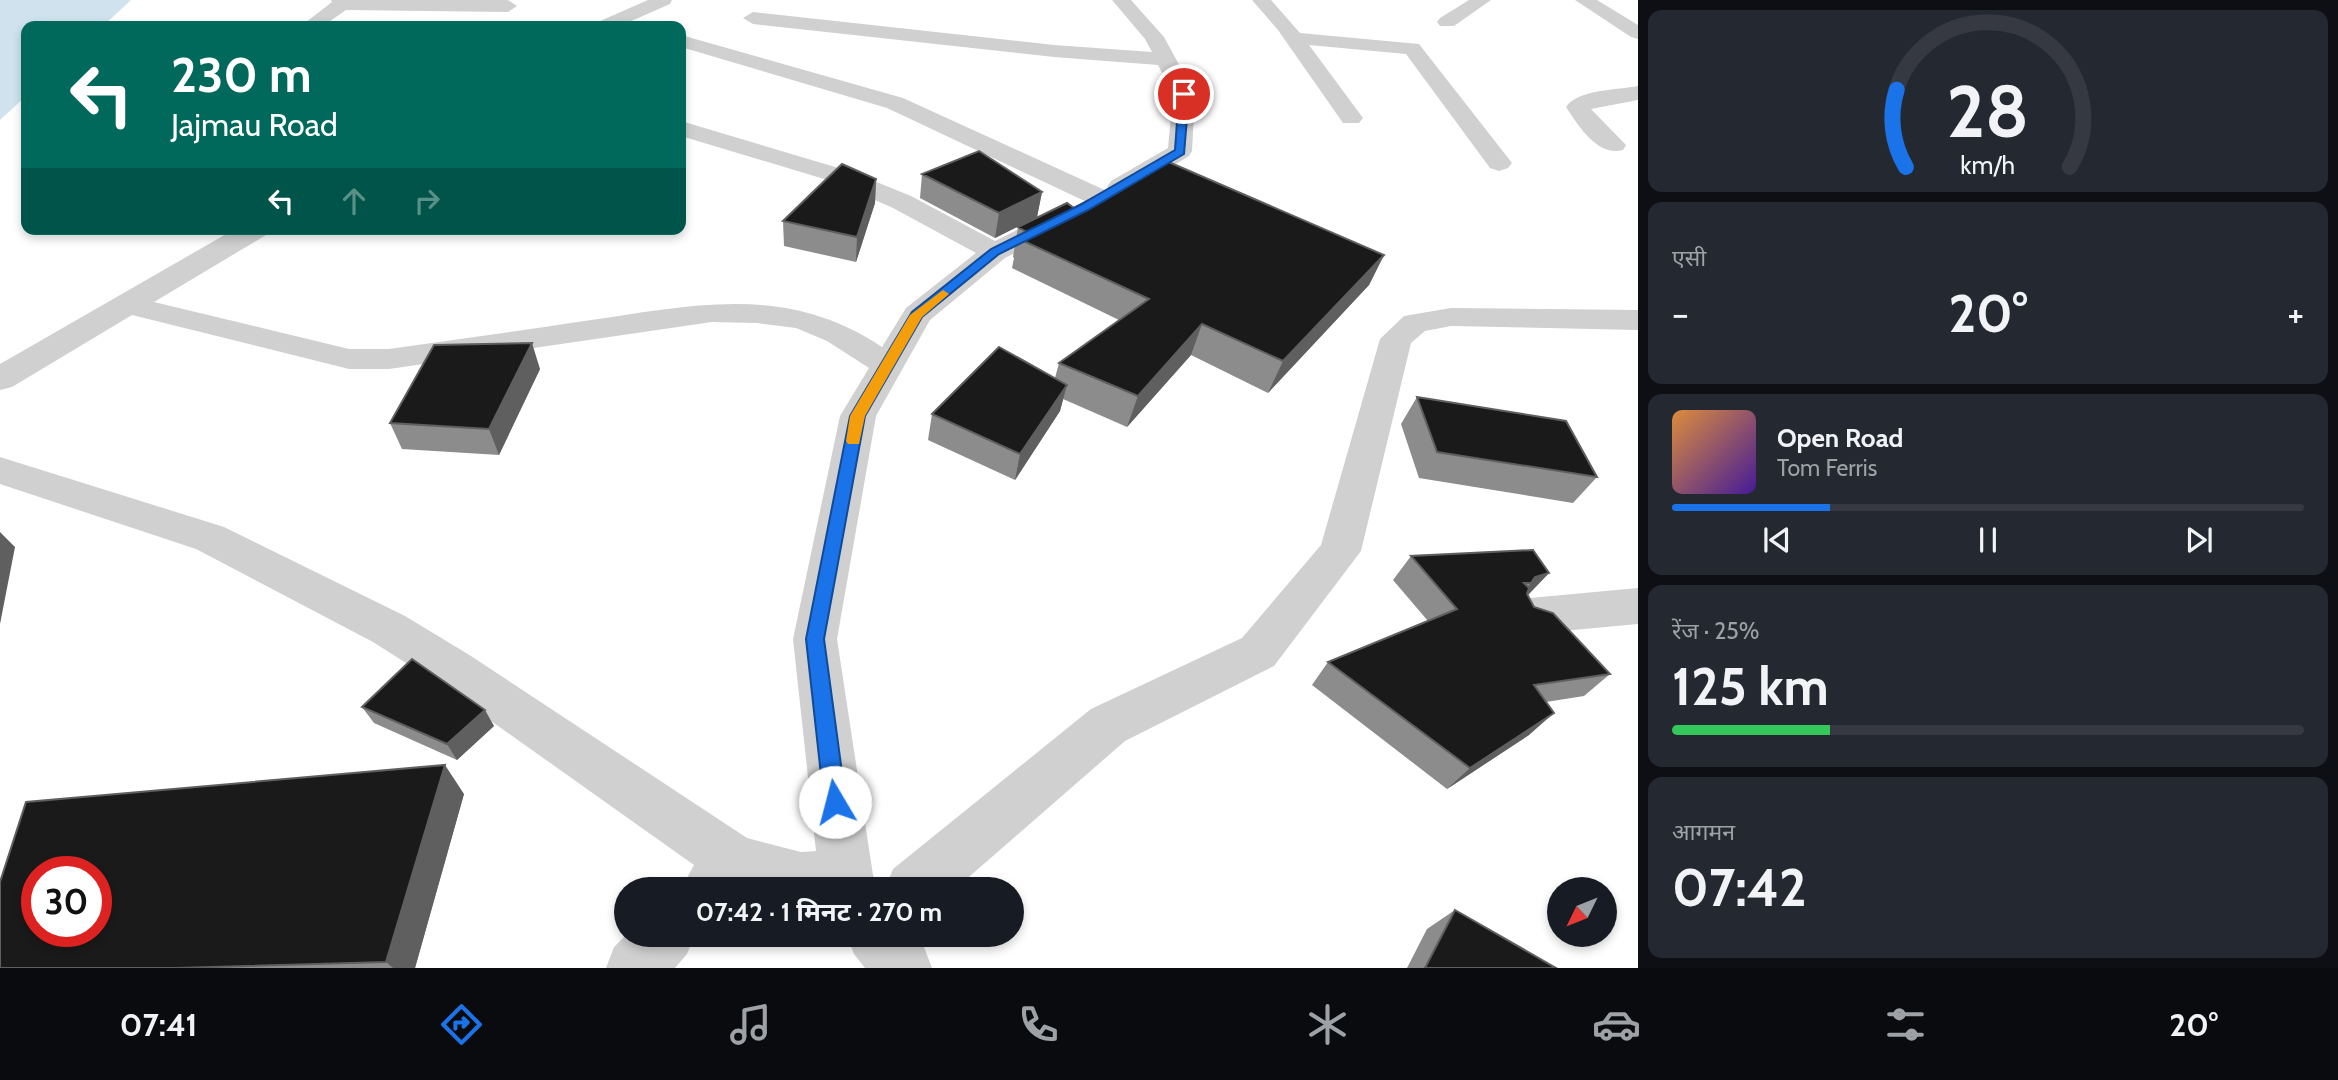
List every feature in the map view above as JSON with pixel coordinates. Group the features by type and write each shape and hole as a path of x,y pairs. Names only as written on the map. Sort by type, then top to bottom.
{"street":[{"path":"619,21 663,0"},
{"path":"847,877 815,639 858,416 917,315 995,252 1100,198 1180,151 1184,94 1121,0"},
{"path":"1261,0 1293,38 1351,118"},
{"path":"1447,22 1482,0"},
{"path":"1584,0 1638,33"},
{"path":"687,47 727,32 786,1"},
{"path":"317,21 341,2 511,3 509,21"},
{"path":"825,6 1051,31"},
{"path":"753,18 1041,50 1149,44"},
{"path":"1293,38 1412,48 1499,163"},
{"path":"687,47 895,103 1100,198"},
{"path":"1615,145 1598,132 1577,107 1590,101 1638,93"},
{"path":"686,130 843,177 902,202 995,252"},
{"path":"0,379 246,235"},
{"path":"126,304 349,359 389,359 712,313 754,313 789,317 831,330 887,365"},
{"path":"927,877 1108,724 1258,652 1340,551 1396,339 1415,323 1451,317 1638,320"},
{"path":"0,470 210,538 390,629 455,670 722,875 762,877"},
{"path":"1530,616 1638,606"},
{"path":"635,968 655,947"},
{"path":"885,947 903,968"}],"water":[{"path":"0,0 131,0 108,21 21,21 21,101 0,120"}],"building":[{"path":"979,151 1042,192 999,213 922,174"},
{"path":"1164,160 1384,255 1283,361 1202,324 1138,396 1059,363 1149,299 1017,238 1028,233 1018,227 1067,203 1074,208"},
{"path":"842,164 876,179 857,237 783,221"},
{"path":"532,343 489,429 390,423 434,345"},
{"path":"999,347 1067,385 1020,454 932,414"},
{"path":"1417,397 1566,421 1597,477 1437,452"},
{"path":"1533,550 1549,573 1535,577 1531,583 1524,583 1529,588 1527,594 1534,607 1553,613 1610,674 1534,685 1554,713 1470,768 1328,662 1457,609 1411,556"},
{"path":"412,659 485,710 447,744 362,707"},
{"path":"445,765 386,962 178,968 0,968 0,882 26,802"},
{"path":"1455,910 1556,968 1425,968"}],"slow traffic":[{"path":"853,441 858,416 917,315 943,294"}],"route":[{"path":"835,802 815,639 858,416 917,315 995,252 1084,207 1180,151 1184,94"}]}
